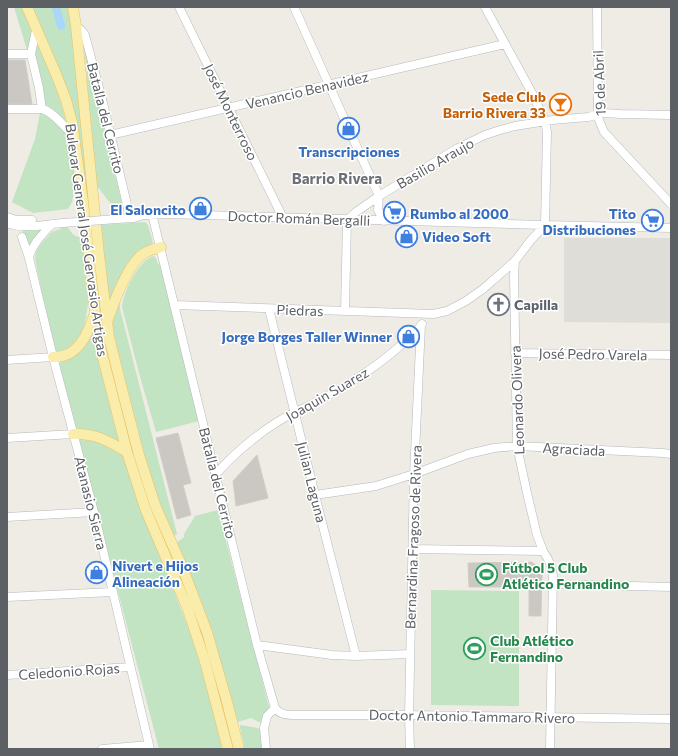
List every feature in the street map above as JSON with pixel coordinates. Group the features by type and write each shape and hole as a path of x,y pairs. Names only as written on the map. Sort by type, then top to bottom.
{"main road":[{"name":"Bulevar General José Gervasio Artigas","path":"27,7 66,100 72,122 83,202 95,313 101,350 127,452 145,508 192,621 204,658 228,749"},
{"name":"Bulevar General José Gervasio Artigas","path":"73,7 109,337 139,455 155,505 183,569 207,632 239,749"},
{"path":"107,321 123,282 136,260 143,254 161,247"},
{"path":"53,357 66,356 79,345 89,329 95,313"},
{"path":"74,434 89,434 97,436 127,452"}],"street":[{"name":"José Monterroso","path":"179,7 283,218"},
{"path":"294,7 379,196 378,210 384,221"},
{"path":"427,314 447,311 466,301 488,285 515,261 531,240 545,226 547,132 545,121 532,93 485,7"},
{"name":"19 de Abril","path":"598,7 598,114 601,126 604,132 671,204"},
{"name":"Batalla del Cerrito","path":"76,26 85,35 129,213"},
{"path":"36,30 31,54 42,108"},
{"name":"Venancio Benavidez","path":"110,136 505,44"},
{"path":"7,54 31,54"},
{"path":"7,109 42,108 47,110 55,116 74,136"},
{"name":"Basilio Araujo","path":"348,220 356,212 379,196 435,161 469,142 500,130 545,121 588,117 598,114 671,114"},
{"path":"601,126 606,119 621,114"},
{"name":"Doctor Román Bergalli","path":"117,217 129,213 148,215 545,226 671,228"},
{"name":"Batalla del Cerrito","path":"148,215 161,247 257,645 275,708"},
{"name":"Doctor Román Bergalli","path":"63,220 117,217 134,218 148,215"},
{"path":"7,217 16,220 63,220"},
{"path":"7,223 16,226 28,226 52,224 63,220"},
{"path":"345,311 348,220"},
{"path":"29,258 30,252 35,243 52,224"},
{"name":"Atanasio Sierra","path":"22,237 29,258 53,357 94,512 149,747"},
{"name":"Leonardo Olivera","path":"515,261 516,446 539,543 551,566 550,749"},
{"name":"Piedras","path":"174,305 427,314"},
{"name":"Julian Laguna","path":"269,309 356,656"},
{"name":"Joaquin Suarez","path":"216,474 252,440 273,424 332,394 368,372 414,333 421,326 427,314"},
{"name":"Bernardina Fragoso de Rivera","path":"410,749 409,715 412,549 421,326"},
{"name":"José Pedro Varela","path":"515,353 671,355"},
{"path":"7,360 53,357"},
{"path":"7,438 74,434"},
{"name":"Agraciada","path":"315,495 376,486 414,474 454,458 481,450 494,448 516,446 671,454"},
{"path":"7,517 94,512"},
{"path":"412,549 543,551"},
{"path":"552,584 671,587"},
{"path":"7,597 112,592"},
{"path":"257,645 332,655 356,656 410,654"},
{"name":"Celedonio Rojas","path":"7,675 130,667"},
{"path":"266,749 264,728 267,716 275,708"},
{"name":"Doctor Antonio Tammaro Rivero","path":"275,708 278,712 284,715 409,715 671,719"},
{"path":"102,749 149,747"}],"shaded area":[{"path":"564,238 671,238 671,323 564,322"}],"green space":[{"path":"14,7 22,7 52,76 68,129 76,184 72,202 68,209 33,213 12,202 35,139 40,113 40,105 30,60"},
{"path":"32,7 68,7 72,28 91,204 86,204 66,88"},
{"path":"84,44 123,207 114,208 97,186"},
{"path":"145,222 148,225 153,243 139,251 133,257 109,301 100,225"},
{"path":"88,226 93,226 106,334 185,587 204,634 235,749 233,749 214,675 201,634 149,508 137,473 108,362 100,316"},
{"path":"68,227 74,235 82,238 89,298 85,323 79,338 66,350 56,352 35,259 36,252 40,245 52,232"},
{"path":"22,229 43,229 30,248"},
{"path":"153,256 156,258 158,264 161,265 199,421 156,432 122,307 125,294 132,278 142,264"},
{"path":"120,299 120,309 177,534 173,537 159,502 143,454 116,347 112,323"},
{"path":"93,330 120,442 94,431 78,429 76,427 59,364 68,359"},
{"path":"81,438 92,439 123,456 142,510 190,632 209,693 222,749 159,749 79,442"},
{"path":"218,510 269,707 261,723 251,718 238,722 214,640 175,544 184,537 184,534 195,516"},
{"name":"Club Atlético Fernandino","path":"431,590 519,591 519,706 431,705"},
{"path":"240,725 260,729 262,749 245,749"}],"building":[{"path":"7,60 25,60 32,104 7,104"},
{"path":"178,433 191,483 183,485 191,515 177,519 156,438"},
{"path":"257,455 268,498 236,506 233,481"},
{"path":"531,562 536,565 542,573 541,616 529,616 529,582 505,582 505,587 469,587 468,563"}],"waterway":[{"path":"56,7 61,26"}],"place":[{"name":"Sede Club Barrio Rivera 33","path":"561,104"},
{"name":"Transcripciones","path":"349,129"},
{"name":"El Saloncito","path":"201,209"},
{"name":"Rumbo al 2000","path":"394,213"},
{"name":"Tito Distribuciones","path":"652,221"},
{"name":"Video Soft","path":"407,236"},
{"name":"Capilla","path":"499,304"},
{"name":"Jorge Borges Taller Winner","path":"408,336"},
{"name":"Nivert e Hijos Alineación","path":"96,573"},
{"name":"Fútbol 5 Club Atlético Fernandino","path":"487,575"},
{"name":"Club Atlético Fernandino","path":"475,648"}],"district":[{"name":"Barrio Rivera","path":"337,178"}]}
